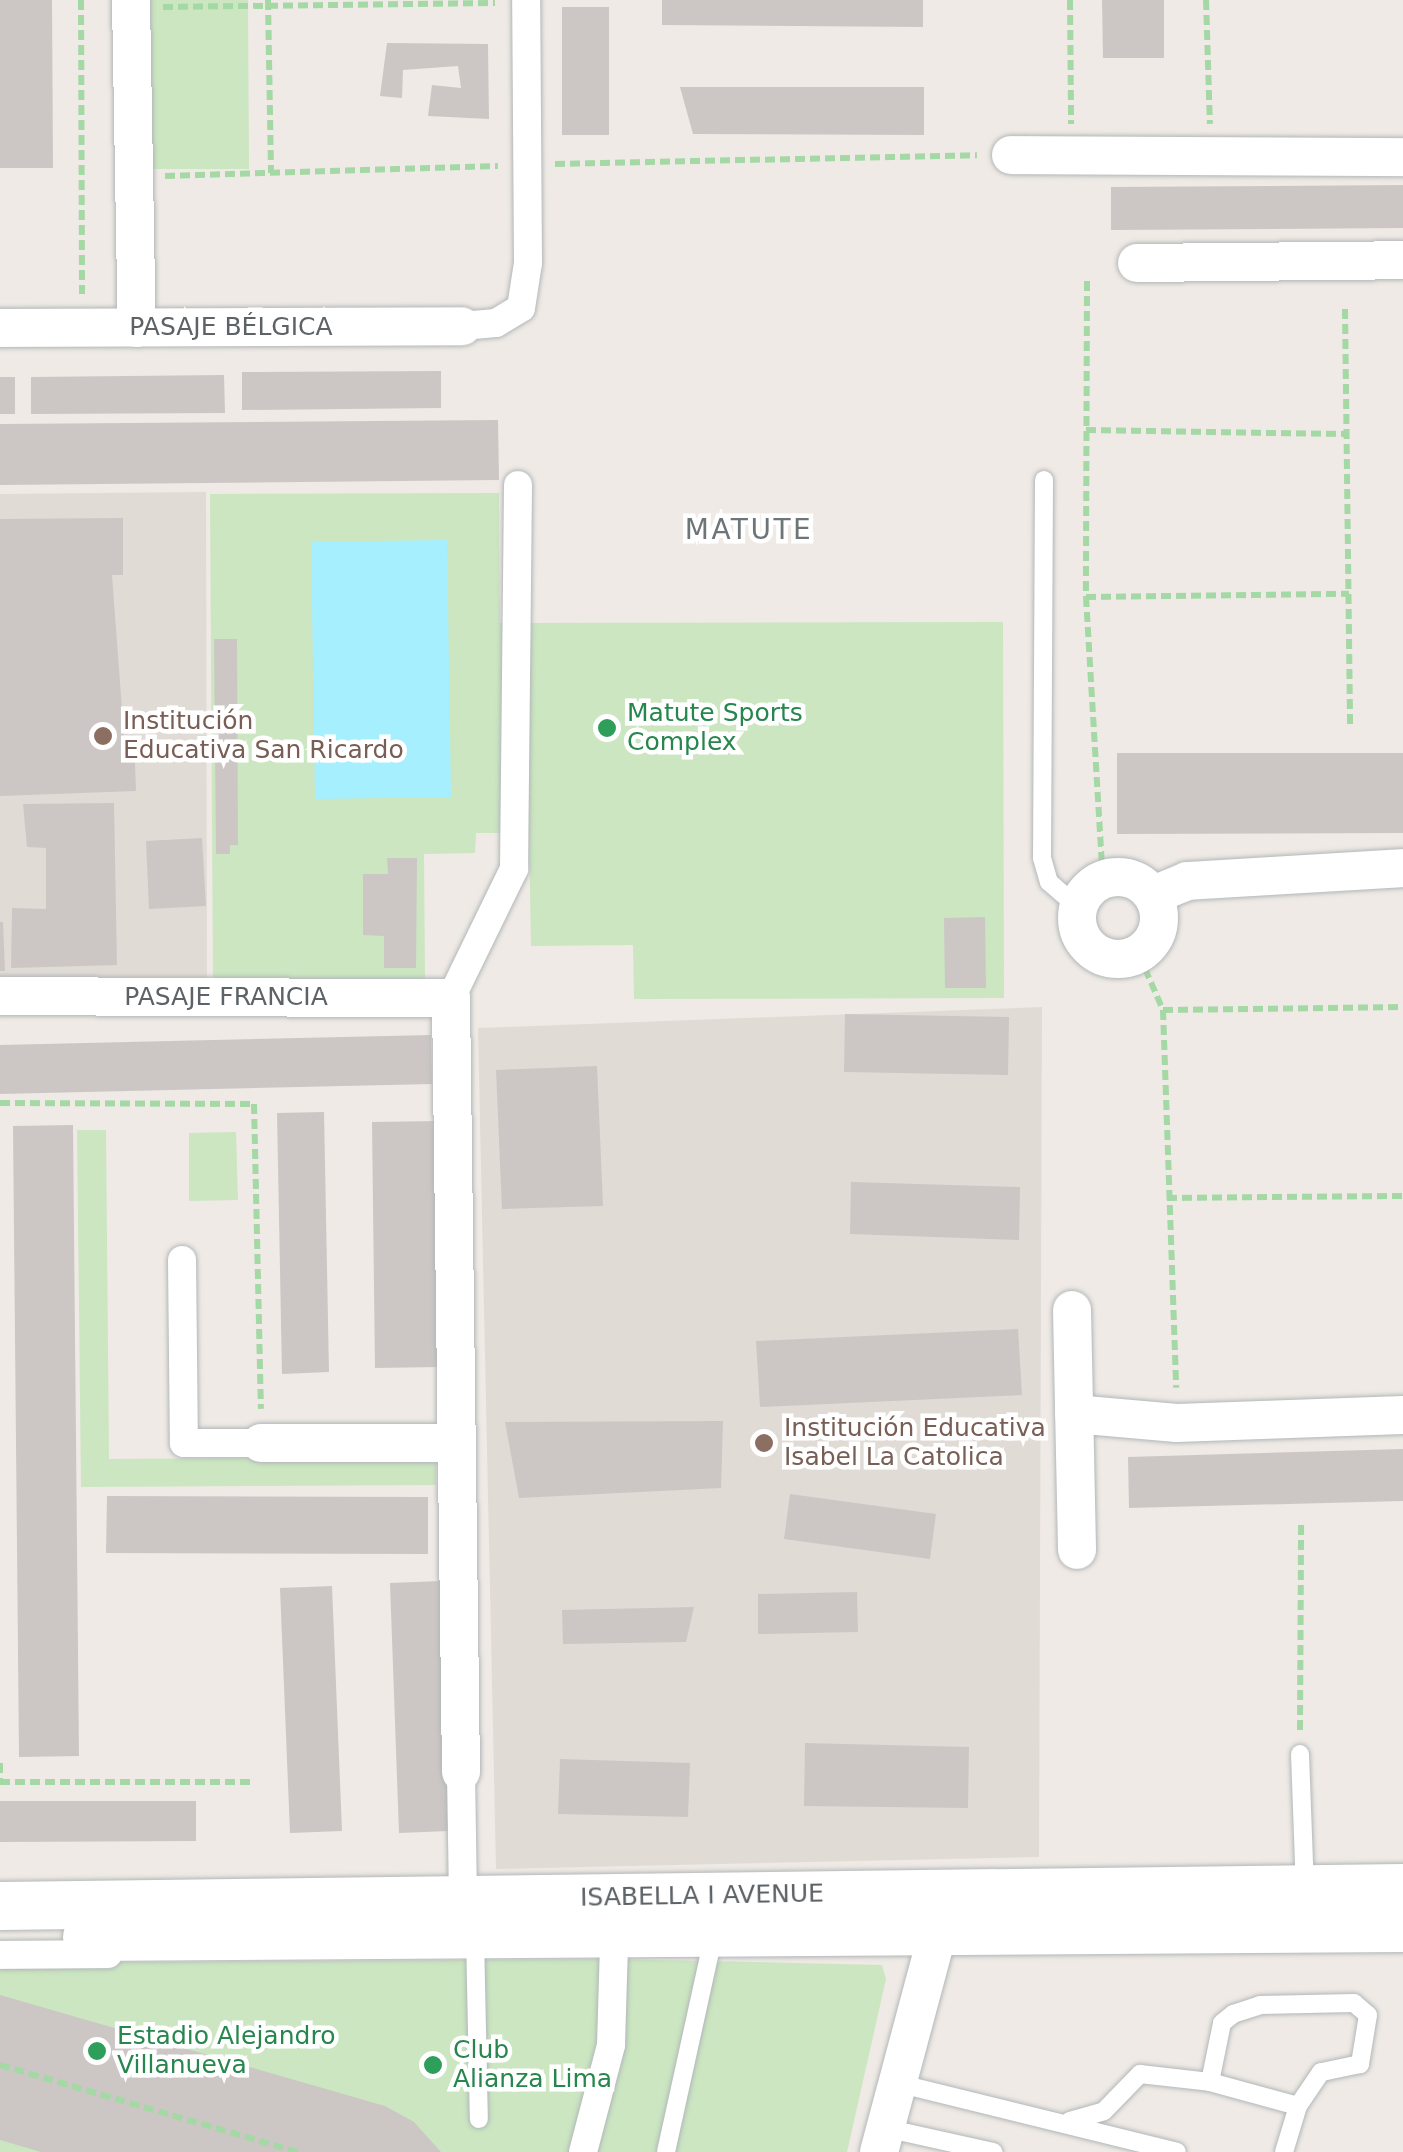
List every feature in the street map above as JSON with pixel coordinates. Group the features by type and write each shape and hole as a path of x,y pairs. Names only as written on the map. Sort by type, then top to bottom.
{"street":[{"path":"462,326 496,323 521,308 526,1"},
{"path":"130,4 137,328"},
{"path":"1011,155 1403,157"},
{"path":"1137,262 1403,260"},
{"name":"PASAJE BÉLGICA","path":"0,328 462,326"},
{"path":"472,1928 461,1772 451,998 514,868 518,484"},
{"path":"1153,895 1187,881 1403,868"},
{"path":"1131,879 1153,895 1156,934 1139,954 1112,960 1091,950 1078,931 1078,908 1103,880 1131,879"},
{"name":"PASAJE FRANCIA","path":"0,996 451,998"},
{"path":"182,1260 184,1443 456,1443"},
{"path":"1072,1310 1077,1550"},
{"path":"1074,1414 1177,1423 1403,1415"},
{"name":"ISABELLA I AVENUE","path":"0,1938 938,1913 1304,1889 1403,1888"},
{"name":"ISABELLA I AVENUE","path":"0,1906 714,1939 938,1913 1403,1928"},
{"path":"882,2140 938,1913"},
{"path":"0,1955 472,1928 614,1946 714,1939 862,1943 859,1964"},
{"path":"583,2152 611,2045 614,1946"}],"lane":[{"path":"1044,480 1042,858 1049,882 1078,908"},
{"path":"1300,1754 1304,1889"},
{"path":"472,1928 479,2120"},
{"path":"666,2152 714,1939"},
{"path":"1210,2082 1222,2023 1233,2014 1260,2005 1354,2002 1368,2015 1360,2064 1321,2072 1298,2106 1284,2152"},
{"path":"1070,2121 1104,2112 1140,2074 1210,2082 1298,2106"},
{"path":"896,2083 1070,2121 1177,2152"},
{"path":"882,2140 993,2152"}],"path":[{"path":"81,0 82,328"},
{"path":"1070,0 1072,153"},
{"path":"1206,0 1210,155"},
{"path":"130,4 526,1"},
{"path":"268,3 271,172"},
{"path":"134,177 1011,155"},
{"path":"1087,281 1086,597 1103,880"},
{"path":"1345,308 1350,725"},
{"path":"1086,430 1347,434"},
{"path":"1086,597 1348,594"},
{"path":"1139,954 1163,1010 1177,1423"},
{"path":"1163,1010 1403,1007"},
{"path":"0,1103 254,1104 262,1443"},
{"path":"1167,1198 1403,1196"},
{"path":"1300,1754 1301,1522"},
{"path":"0,1763 0,1782 250,1782"},
{"path":"0,2065 298,2152"}],"shaded area":[{"name":"Institución Educativa San Ricardo","path":"206,492 207,979 0,980 0,494"},
{"name":"Institución Educativa Isabel La Catolica","path":"1042,1007 1039,1857 496,1869 478,1028"}],"green space":[{"path":"146,0 248,0 249,169 148,169"},
{"name":"Matute Sports Complex","path":"499,493 500,623 1003,622 1004,998 634,999 633,945 531,946 529,833 476,833 475,853 424,854 425,980 213,981 210,494"},
{"path":"77,1130 106,1130 109,1459 436,1457 436,1485 81,1487"},
{"path":"236,1132 238,1200 189,1201 189,1133"},
{"name":"Club Alianza Lima","path":"613,1959 882,1965 886,1979 847,2152 0,2152 0,1963"}],"water":[{"path":"447,540 451,797 315,799 311,542"}],"building":[{"path":"0,0 52,0 53,168 0,168"},
{"path":"662,0 923,0 923,27 662,25"},
{"path":"1102,0 1164,0 1164,58 1103,58"},
{"path":"562,7 609,7 609,135 562,135"},
{"path":"387,43 488,44 489,119 428,116 432,85 461,88 458,66 403,70 402,98 380,96"},
{"path":"680,87 924,87 924,135 693,134"},
{"path":"1403,185 1403,228 1111,230 1111,187"},
{"path":"441,371 441,408 242,410 242,372"},
{"path":"224,375 225,413 31,414 31,377"},
{"path":"0,377 15,377 15,414 0,414"},
{"path":"498,420 499,480 0,485 0,424"},
{"path":"123,518 123,575 112,575 124,736 134,735 136,791 0,796 0,519"},
{"path":"214,639 237,639 238,845 230,845 230,854 216,854"},
{"path":"1117,753 1403,753 1403,833 1117,834"},
{"path":"114,803 117,965 11,968 12,908 46,909 46,848 27,847 23,804"},
{"path":"202,838 206,906 149,909 146,841"},
{"path":"387,858 417,858 416,968 384,968 384,936 363,935 363,874 388,874"},
{"path":"985,917 986,988 945,988 944,918"},
{"path":"3,922 5,971 0,971"},
{"path":"845,1014 1009,1017 1008,1075 844,1072"},
{"path":"431,1035 432,1084 0,1094 0,1045"},
{"path":"597,1066 603,1206 502,1209 496,1070"},
{"path":"324,1112 329,1372 282,1374 277,1113"},
{"path":"437,1121 440,1367 375,1368 372,1122"},
{"path":"73,1125 79,1756 19,1757 13,1126"},
{"path":"851,1182 1020,1187 1019,1240 850,1234"},
{"path":"1018,1329 1022,1395 760,1407 756,1341"},
{"path":"723,1421 721,1488 519,1498 505,1422"},
{"path":"1403,1449 1403,1501 1129,1508 1128,1457"},
{"path":"790,1494 936,1514 930,1559 784,1539"},
{"path":"107,1496 428,1497 428,1554 106,1553"},
{"path":"441,1581 449,1831 399,1833 390,1583"},
{"path":"332,1586 342,1831 290,1833 280,1588"},
{"path":"857,1592 858,1632 758,1634 758,1594"},
{"path":"694,1607 686,1642 563,1644 562,1610"},
{"path":"805,1743 969,1747 968,1808 804,1806"},
{"path":"560,1759 690,1763 688,1817 558,1814"},
{"path":"0,1801 196,1801 196,1841 0,1842"},
{"name":"Estadio Alejandro Villanueva","path":"0,1995 385,2106 414,2122 441,2152 41,2152 0,2140"}],"place":[{"name":"Matute Sports Complex","path":"607,728"},
{"name":"Institución Educativa San Ricardo","path":"103,736"},
{"name":"Institución Educativa Isabel La Catolica","path":"764,1443"},
{"name":"Estadio Alejandro Villanueva","path":"97,2051"},
{"name":"Club Alianza Lima","path":"433,2065"}],"district":[{"name":"MATUTE","path":"749,530"}]}
